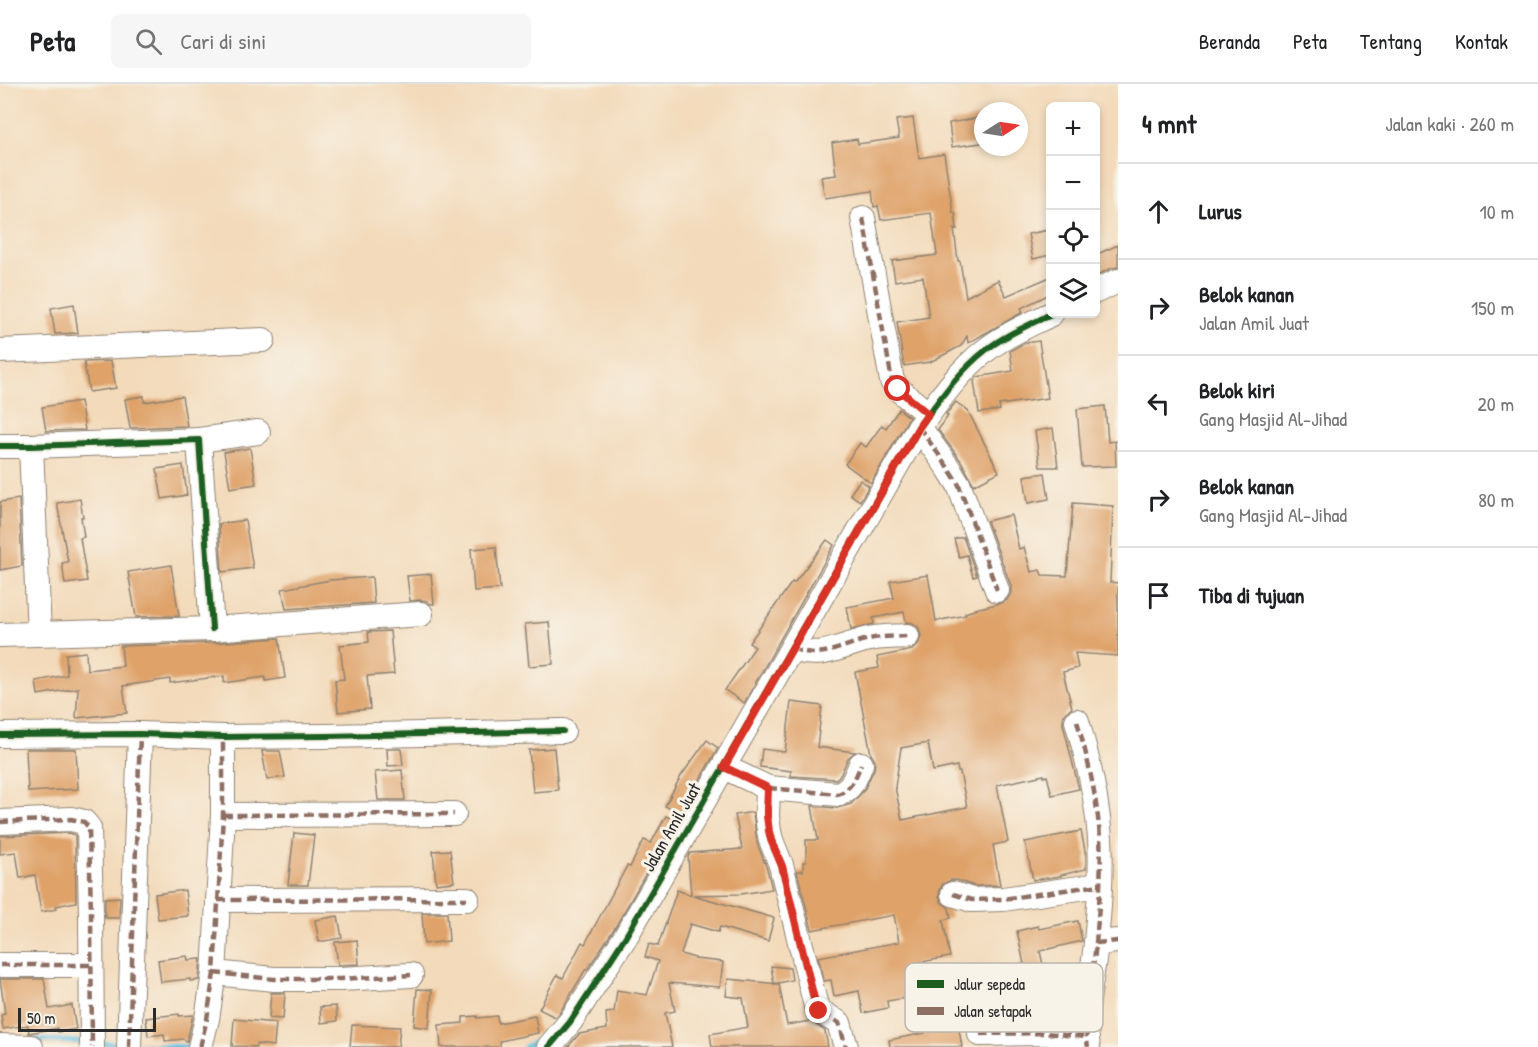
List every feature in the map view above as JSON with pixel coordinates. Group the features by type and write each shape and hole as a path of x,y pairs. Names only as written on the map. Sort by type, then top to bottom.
{"street":[{"path":"863,218 892,381 923,421 959,485 997,591"},
{"path":"1100,289 1118,281"},
{"name":"Jalan Amil Juat","path":"549,1047 570,1023 626,936 923,421 954,381 986,350 1007,336 1046,316"},
{"path":"0,351 263,340"},
{"path":"0,446 199,441 258,432"},
{"path":"199,441 212,629"},
{"path":"32,446 39,634"},
{"path":"0,635 212,629 421,614"},
{"path":"792,648 813,654 872,638 907,636"},
{"path":"1077,721 1085,748 1100,838 1100,885 1107,942 1100,963"},
{"path":"0,735 140,734 223,737 563,730"},
{"path":"129,1045 140,734"},
{"path":"201,1046 214,973 223,815 223,737"},
{"path":"724,767 768,788 838,794 846,791 854,781 861,764"},
{"path":"768,788 769,831 782,866 816,1006 820,1012 839,1023 846,1047"},
{"path":"223,815 454,814"},
{"path":"0,822 71,819 80,820 86,824 89,832 92,1043"},
{"path":"953,894 972,900 1003,899 1100,885"},
{"path":"218,900 467,899"},
{"path":"0,965 90,965"},
{"path":"214,973 274,979 341,979 411,975"},
{"path":"980,1034 1039,1033 1087,1042"},
{"path":"0,1046 28,1047"}],"building":[{"path":"913,118 919,158 944,154 953,213 955,213 957,229 954,229 958,261 960,261 966,297 998,280 1006,296 1046,279 1046,296 1021,308 1023,312 968,343 967,336 961,346 930,362 904,366 897,322 929,317 923,277 895,281 892,261 937,255 931,213 881,220 878,206 874,207 872,191 825,198 821,177 836,175 832,143 857,139 858,144 899,138 896,120"},
{"path":"974,119 974,144 952,147 949,123"},
{"path":"1046,231 1046,256 1033,259 1028,234"},
{"path":"1118,245 1118,267 1100,274 1100,253"},
{"path":"74,304 78,333 55,334 51,308"},
{"path":"1039,341 1048,398 999,405 1000,410 979,413 974,381 977,377 1013,371 1010,351 1024,343"},
{"path":"111,361 116,388 89,392 84,362"},
{"path":"144,396 144,402 182,396 187,426 130,428 125,399"},
{"path":"80,401 85,430 46,431 42,407"},
{"path":"956,402 968,411 999,472 974,485 961,461 938,430 948,416 946,414"},
{"path":"1105,406 1108,442 1115,441 1116,466 1082,467 1077,409"},
{"path":"899,409 909,417 871,483 845,464 860,443 866,447 882,425 886,428"},
{"path":"1053,428 1058,467 1040,467 1035,431"},
{"path":"250,448 256,484 230,488 224,452"},
{"path":"183,465 187,495 162,499 157,469"},
{"path":"1045,473 1049,499 1028,503 1024,476"},
{"path":"860,480 869,486 860,501 850,494"},
{"path":"19,499 22,566 0,570 0,502"},
{"path":"80,499 84,537 80,538 87,581 65,584 62,563 68,562 57,503"},
{"path":"1073,503 1113,506 1110,582 1118,583 1118,656 1075,653 1078,668 1063,672 1072,708 1063,717 1063,724 1079,789 1052,795 1047,776 1044,777 1044,775 997,785 1008,842 993,845 1000,885 974,886 957,880 943,884 939,896 942,903 949,908 951,918 943,920 950,957 905,963 905,998 887,1001 888,1008 863,1013 859,991 834,996 831,980 824,981 818,957 899,942 894,915 812,930 797,871 803,871 803,862 806,862 806,840 818,840 812,806 837,808 851,804 864,790 874,769 875,761 871,754 855,672 879,668 877,657 912,650 919,643 921,636 919,628 913,623 906,622 904,612 873,618 874,624 851,629 847,607 894,598 890,581 928,575 936,621 966,615 965,613 974,609 1002,603 1011,593 1011,586 987,521 1011,515 1019,549 1024,547 1031,572 1040,570 1042,575 1067,576","holes":["928,743 933,771 957,766 967,807 902,820 895,787 901,748"]},
{"path":"245,520 253,568 222,572 219,524"},
{"path":"963,537 977,576 973,577 967,555 959,557 954,539"},
{"path":"827,540 834,545 744,703 725,690 755,647 749,643 792,582 794,583"},
{"path":"496,547 500,589 474,591 471,549"},
{"path":"171,565 179,616 136,617 128,572"},
{"path":"431,574 434,604 421,600 410,601 407,576"},
{"path":"372,577 374,603 286,609 282,589 330,580"},
{"path":"549,622 553,664 529,666 525,624"},
{"path":"390,631 394,674 367,676 370,709 338,712 335,680 344,679 340,645 369,642 368,632"},
{"path":"279,638 285,678 266,681 265,677 224,683 224,676 170,683 170,679 123,686 127,713 76,718 78,688 38,695 36,681 67,675 66,654 86,652 87,670 123,666 121,646"},
{"path":"791,702 822,706 817,747 855,752 848,758 841,774 836,779 791,776 791,771 760,767 762,749 785,752"},
{"path":"707,740 718,748 680,814 665,806 681,776"},
{"path":"554,748 558,790 533,792 529,750"},
{"path":"26,749 76,749 78,789 28,792"},
{"path":"387,749 401,749 403,765 388,766"},
{"path":"262,751 280,751 285,777 267,780"},
{"path":"402,770 405,800 378,800 375,772"},
{"path":"753,812 757,843 772,889 741,894 693,895 774,918 768,941 720,927 718,932 690,924 681,954 695,959 723,962 720,987 669,983 675,1011 665,1013 672,1047 568,1047 579,1034 607,1029 606,1013 614,1012 617,990 647,995 658,961 645,957 649,944 658,946 677,890 691,895 688,857 690,853 742,849 735,815"},
{"path":"666,816 676,821 614,929 559,1014 555,1017 539,1009 557,975 563,978 582,942 585,944 627,866 630,867 644,840 651,843"},
{"path":"1081,831 1086,869 1033,880 1025,842"},
{"path":"70,833 75,835 76,902 41,912 35,875 20,878 16,852 0,854 0,836"},
{"path":"294,833 314,835 308,885 288,885"},
{"path":"450,850 454,882 436,884 433,851"},
{"path":"185,890 188,916 158,919 155,894"},
{"path":"120,897 119,918 105,918 105,898"},
{"path":"422,913 447,913 449,941 424,944"},
{"path":"338,916 342,938 319,942 315,920"},
{"path":"1078,921 1082,941 1040,951 1043,963 1024,963 1017,931 1038,926 1039,929"},
{"path":"357,940 359,964 338,965 335,942"},
{"path":"187,956 188,960 201,959 199,980 161,982 158,960"},
{"path":"771,966 790,968 792,980 774,984"},
{"path":"0,979 44,979 49,1009 72,1005 76,1029 58,1032 57,1028 29,1033 28,1025 3,1029 1,1015 5,1014"},
{"path":"728,979 779,984 787,1025 810,1021 825,1031 828,1047 712,1047 710,1034 748,1027 743,998 726,996"},
{"path":"417,989 432,990 429,1028 414,1026"},
{"path":"271,993 285,993 283,1019 269,1018"},
{"path":"336,1006 337,1021 321,1023 320,1007"},
{"path":"179,1014 179,1016 193,1015 187,1041 184,1039 165,1041 164,1034 148,1036 146,1018"},
{"path":"477,1016 477,1018 497,1016 498,1023 535,1016 538,1033 500,1041 500,1047 441,1047 439,1025 463,1023 463,1017"},
{"path":"234,1019 276,1023 274,1046 257,1044 256,1047 232,1046"},
{"path":"352,1025 400,1027 398,1047 350,1047"},
{"path":"959,1032 962,1047 890,1047 889,1040 925,1033"}],"waterway":[{"path":"525,1047 545,1037"},
{"path":"35,1040 85,1042"},
{"path":"98,1043 124,1044"},
{"path":"136,1045 186,1047"}],"marked path":[{"path":"863,218 892,381 898,389 928,414"},
{"path":"919,427 959,485 997,590"},
{"path":"792,648 820,653 870,639 907,636"},
{"path":"1077,721 1094,793 1101,851 1093,963"},
{"path":"129,1047 140,734"},
{"path":"200,1047 214,973 223,815 223,737"},
{"path":"768,788 838,794 850,786 861,764"},
{"path":"724,767 768,788 769,831 781,865 816,1006 821,1012 839,1023 846,1047"},
{"path":"223,815 454,814"},
{"path":"0,822 71,819 84,822 89,828 92,1047"},
{"path":"953,894 972,900 1003,899 1100,885"},
{"path":"218,900 467,899"},
{"path":"1096,943 1118,941"},
{"path":"0,965 90,965"},
{"path":"214,973 274,979 341,979 411,975"},
{"path":"1086,1032 1088,1047"},
{"path":"980,1034 1046,1033 1086,1037"}],"cycle path":[{"path":"549,1047 570,1022 626,936 919,427 950,386 976,358 1017,330 1046,316"},
{"path":"0,446 199,440 212,629"},
{"path":"0,735 140,734 223,737 563,731"}],"route":[{"path":"819,1011 815,1003 782,866 771,840 767,816 768,788 724,767 928,414 898,389"}]}
